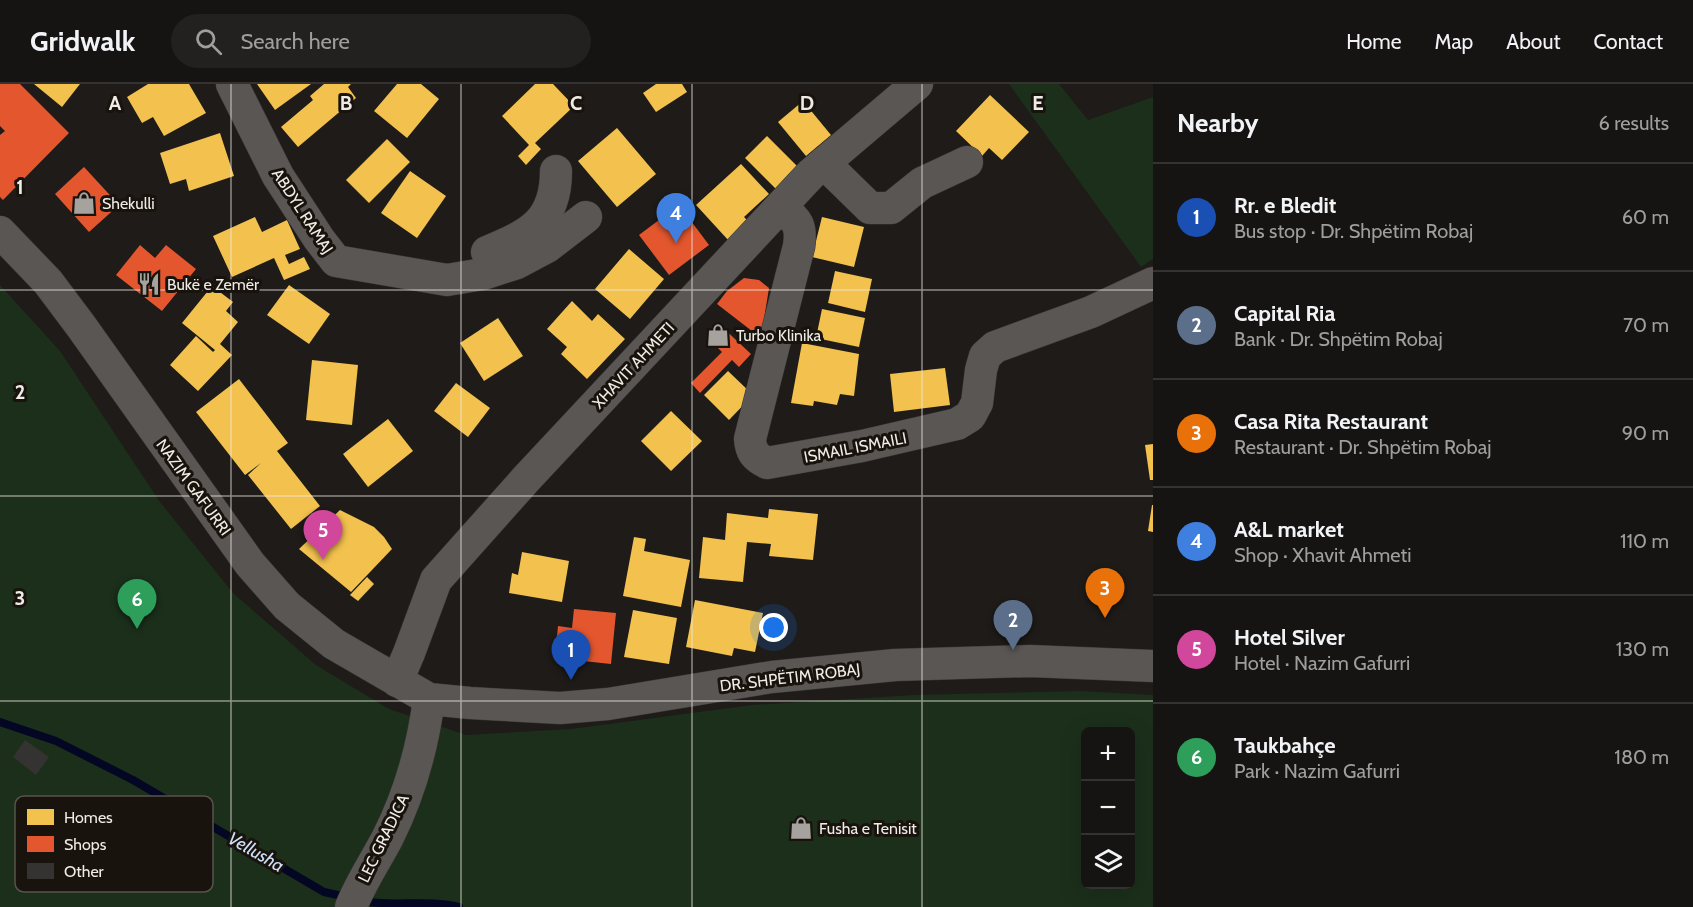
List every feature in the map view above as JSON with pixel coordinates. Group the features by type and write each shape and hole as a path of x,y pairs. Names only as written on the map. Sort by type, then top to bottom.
{"street":[{"name":"ABDYL RAMAJ","path":"232,84 278,176 336,261 447,280 483,274 517,263 547,247 586,217"},
{"name":"XHAVIT AHMETI","path":"397,681 436,580 526,479 781,207 824,163 917,84"},
{"path":"824,163 870,208 891,208 922,183 967,162"},
{"name":"ABDYL RAMAJ","path":"421,274 467,260 515,240 538,225 556,190 556,171"},
{"name":"ISMAIL ISMAILI","path":"781,207 796,220 801,231 750,439 751,449 757,458 767,463 862,446 957,424 970,416 976,402 985,356 994,347 1092,312 1153,283"},
{"name":"NAZIM GAFURRI","path":"0,232 48,282 268,587 287,606 334,644 429,699"},
{"name":"DR. SHPËTIM ROBAJ","path":"429,699 470,704 560,708 608,704 772,677 843,669 1030,662 1153,666"},
{"name":"LEC GRADICA","path":"351,907 404,800 427,718 429,699"}],"green space":[{"path":"1009,84 1059,84 1088,120 1153,97 1153,259 1141,267"},
{"path":"0,285 60,351 160,502 233,593 316,665 389,709 466,735 571,729 752,705 913,695 1081,691 1153,695 1153,907 0,907"}],"building: Homes":[{"path":"34,84 80,84 62,107"},
{"path":"148,84 189,84 206,113 164,136 153,117 142,123 127,97"},
{"path":"257,84 311,84 275,110"},
{"path":"324,84 351,84 348,87 356,98 298,147 281,127 313,100 310,96"},
{"path":"397,84 421,84 439,99 407,138 374,111"},
{"path":"535,84 553,84 574,106 535,143 541,149 526,165 518,156 529,145 502,116"},
{"path":"656,84 682,84 687,92 656,112 643,93"},
{"path":"990,95 1029,132 1002,160 989,148 982,156 956,131"},
{"path":"803,101 831,135 806,156 778,122"},
{"path":"617,128 656,174 617,207 578,161"},
{"path":"220,133 234,176 189,191 186,179 170,184 160,153"},
{"path":"767,136 804,173 782,195 745,158"},
{"path":"387,139 410,162 369,203 346,180"},
{"path":"741,164 769,194 744,217 749,222 729,241 696,205"},
{"path":"410,171 446,196 417,238 381,213"},
{"path":"255,217 262,232 287,220 300,249 285,255 289,264 304,257 310,269 284,280 274,258 232,277 213,236"},
{"path":"822,217 864,227 854,267 812,257"},
{"path":"629,249 664,279 630,319 595,289"},
{"path":"835,271 872,279 865,312 828,303"},
{"path":"289,285 330,314 309,344 267,315"},
{"path":"212,286 233,302 226,311 238,322 220,344 232,355 198,391 170,365 196,336 213,352 215,350 182,323"},
{"path":"572,301 592,321 598,314 625,339 587,379 561,354 567,347 547,329"},
{"path":"822,309 865,318 859,347 816,338"},
{"path":"498,318 523,356 484,381 460,343"},
{"path":"802,343 859,354 854,396 840,394 837,405 814,401 813,406 791,403"},
{"path":"312,360 358,365 352,425 306,420"},
{"path":"945,368 950,405 894,412 890,374"},
{"path":"728,371 753,395 729,420 704,395"},
{"path":"239,379 288,443 277,451 320,506 291,529 248,475 261,463 245,475 196,412"},
{"path":"456,383 490,408 468,437 434,411"},
{"path":"671,411 702,441 671,471 641,441"},
{"path":"388,419 413,451 368,487 343,454"},
{"path":"1153,444 1153,480 1150,480 1145,445"},
{"path":"1153,505 1153,532 1148,531"},
{"path":"769,509 818,514 813,560 769,556 771,544 747,542 743,582 699,578 703,537 725,540 727,513 768,518"},
{"path":"340,510 374,527 392,549 351,592 299,549"},
{"path":"634,537 646,539 644,551 690,560 681,607 623,596"},
{"path":"522,552 569,561 562,602 509,593 512,573 518,575"},
{"path":"367,577 374,584 358,601 350,595"},
{"path":"695,600 763,613 755,652 734,648 732,656 686,647"},
{"path":"633,610 677,618 669,664 624,657"}],"building: Shops":[{"path":"0,84 20,84 69,133 3,200 0,197 0,135 5,131 0,126"},
{"path":"84,167 119,205 89,232 55,194"},
{"path":"679,205 709,245 669,275 639,235"},
{"path":"140,245 155,258 166,245 196,269 162,311 116,275"},
{"path":"744,278 759,280 769,288 761,338 717,304 727,291"},
{"path":"719,324 751,354 739,367 732,360 700,393 691,383 722,352 707,337"},
{"path":"574,609 616,613 611,664 555,658 558,626 572,628"}],"building: Other":[{"path":"25,740 49,757 36,775 13,757"}],"waterway":[{"name":"Vellusha","path":"0,722 56,741 160,796"},
{"name":"Vellusha","path":"213,827 324,892 347,897"},
{"name":"Vellusha","path":"362,901 459,907"}],"place":[{"name":"Shekulli","path":"84,203"},
{"name":"A&L market","path":"676,243"},
{"name":"Bukë e Zemër","path":"149,284"},
{"name":"Turbo Klinika","path":"718,335"},
{"name":"Hotel Silver","path":"323,560"},
{"name":"Casa Rita Restaurant","path":"1105,618"},
{"name":"Taukbahçe","path":"137,629"},
{"name":"Capital Ria","path":"1013,650"},
{"name":"Rr. e Bledit","path":"571,680"},
{"name":"Fusha e Tenisit","path":"801,828"}]}
